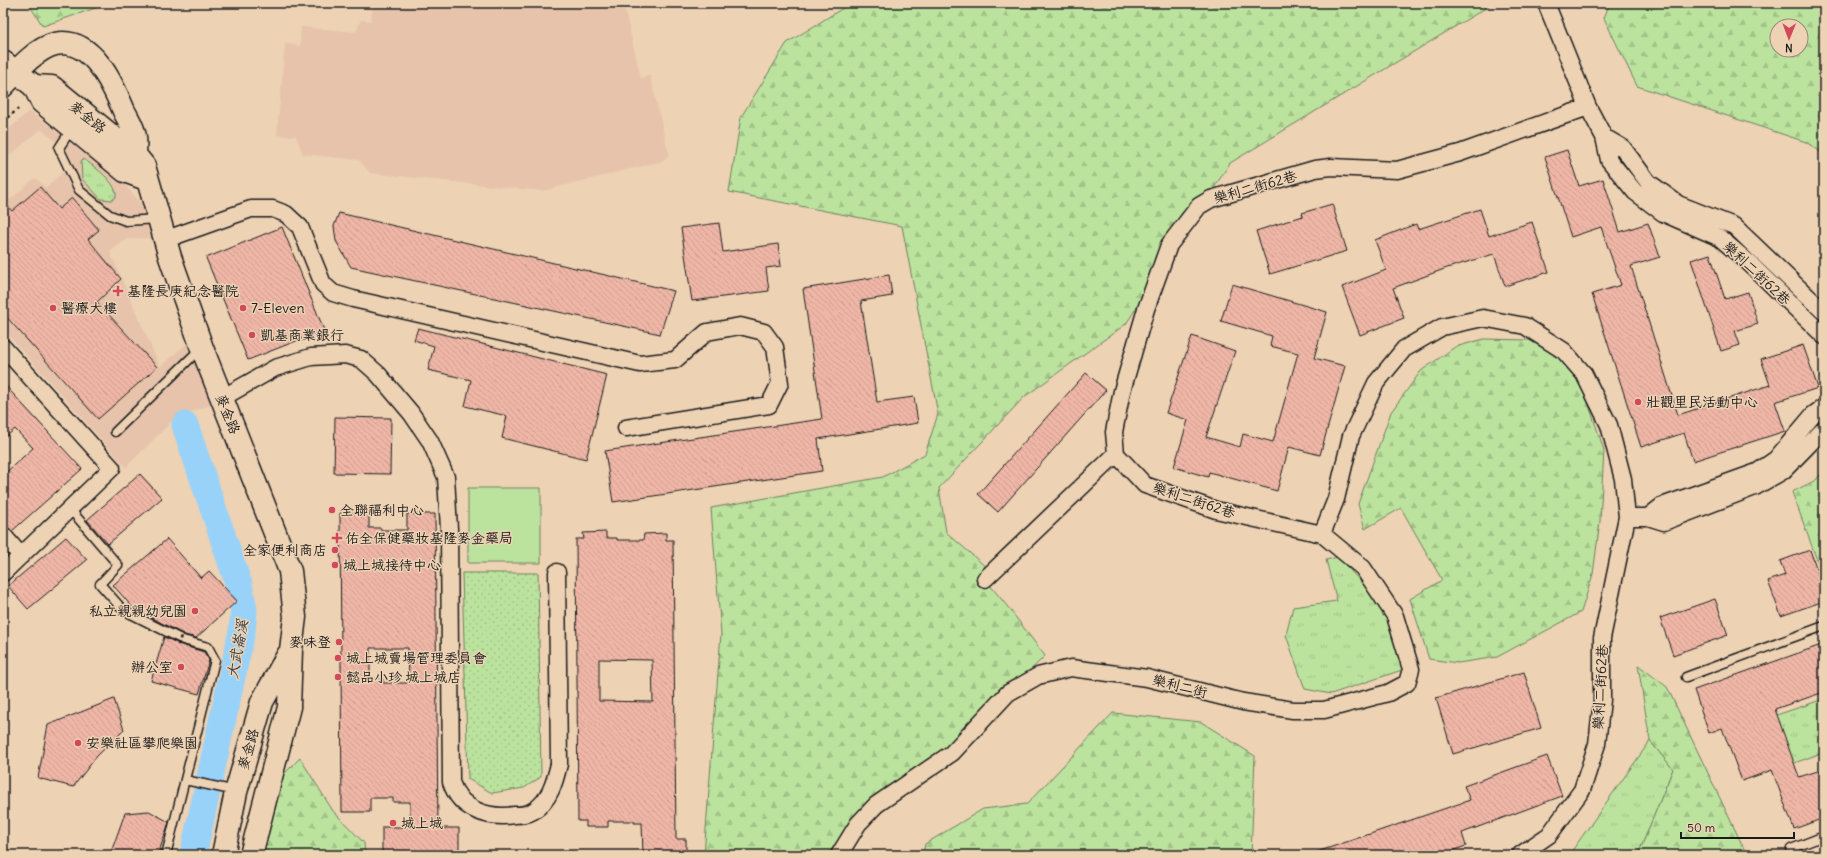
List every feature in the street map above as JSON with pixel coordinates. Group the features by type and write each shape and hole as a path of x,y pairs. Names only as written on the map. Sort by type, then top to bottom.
{"street":[{"name":"樂利二街62巷","path":"1546,3 1588,107 1604,137 1609,160 1635,192 1664,214 1720,238 1748,262 1824,336"},
{"path":"7,73 41,50 56,44 69,44 86,51 101,66 114,87 135,136 135,155"},
{"name":"麥金路","path":"7,73 34,86 52,87 135,155 144,166 146,179 164,240 202,348 290,571 295,617 291,650 289,707 251,855"},
{"name":"麥金路","path":"34,86 42,102 125,171 146,179"},
{"name":"樂利二街62巷","path":"1520,855 1549,835 1582,790 1597,744 1602,700 1602,638 1627,517 1623,479 1608,425 1584,374 1564,351 1525,326 1484,318 1442,327 1404,349 1376,383 1351,436 1336,499 1322,534 1216,510 1145,485 1116,454 1114,432 1122,391 1146,309 1169,245 1199,206 1211,199 1315,169 1397,170 1460,153 1588,107"},
{"name":"樂利二街62巷","path":"1604,137 1622,148 1648,182 1678,204 1734,226 1824,312"},
{"path":"164,240 251,209 272,209 286,214 300,227 323,284 333,293 353,299 640,364 675,360 707,332 740,326 764,332 775,347 780,383 769,405 626,428"},
{"path":"1748,262 1759,250"},
{"path":"3,347 112,468 3,573"},
{"path":"222,398 275,368 311,357 344,354 361,359 378,374 411,413 430,441 446,477 449,530 452,782 454,791 463,803 475,811 488,815 504,817 532,811 541,804 549,794 555,782 559,764 557,572"},
{"path":"1648,517 1662,506 1757,472 1776,459 1813,415 1824,407"},
{"path":"1627,517 1648,517 1664,522 1755,487 1783,471 1824,429"},
{"path":"985,579 1116,454"},
{"name":"樂利二街","path":"839,855 858,824 876,805 952,753 1008,693 1038,676 1071,668 1147,678 1243,702 1293,710 1324,710 1388,693 1407,683 1410,669 1395,616 1363,568 1322,534"},
{"path":"3,535 21,556"},
{"name":"麥金路","path":"223,855 236,792 262,702 291,650"},
{"path":"236,792 265,798"}],"lane":[{"path":"73,127 58,148 79,190 110,215 126,220 158,219"},
{"path":"115,432 202,348"},
{"path":"70,509 118,565 100,584 122,610 183,640 208,647 215,660 166,855"},
{"path":"1686,677 1824,626"},
{"path":"185,780 236,792"},
{"path":"1791,849 1824,836"}],"path":[{"path":"3,122 18,109"},
{"path":"178,645 181,636"}],"shaded area":[{"path":"373,3 623,3 641,78 650,76 669,155 662,161 542,191 370,173 359,160 303,154 296,136 277,135 285,44 300,46 301,27 356,32 361,20 371,21"},
{"name":"基隆長庚紀念醫院","path":"29,111 98,161 121,180 140,203 217,403 176,417 126,467 3,329 3,313 97,418 157,367 97,302 121,279 88,239 99,230 72,198 59,209 40,187 12,211 3,201 3,192 10,200 35,178 46,188 63,172 63,147 41,129 3,161 3,135","holes":["151,238 189,342 160,367 110,252 126,239"]}],"green space":[{"path":"28,3 110,3 43,26"},
{"path":"851,3 1488,3 1489,6 1230,163 1126,324 1024,397 939,488 946,532 987,568 985,579 1045,656 900,796 834,855 704,855 721,634 711,508 883,477 925,454 938,414 902,226 729,192 741,117 787,43"},
{"path":"1610,3 1824,3 1824,154 1806,142 1637,86 1604,18"},
{"path":"83,159 104,175 113,186 116,192 116,197 112,200 101,199 82,179 81,161"},
{"path":"1484,339 1529,340 1576,367 1604,450 1600,521 1593,574 1581,612 1497,657 1458,663 1429,659 1410,599 1442,580 1401,508 1365,529 1358,504 1391,412 1421,371 1455,347"},
{"path":"1824,470 1824,579 1792,492 1816,480"},
{"path":"468,488 541,488 541,563 468,563"},
{"path":"1338,557 1381,604 1400,642 1405,669 1331,694 1305,689 1286,635 1293,607 1337,601 1326,560"},
{"path":"462,573 538,573 541,777 524,788 492,793 468,779"},
{"path":"1638,665 1667,687 1747,855 1638,855 1673,769 1650,741"},
{"path":"1824,699 1824,752 1781,768 1762,720"},
{"path":"1113,713 1201,722 1255,756 1251,855 923,855 925,844 983,809 1027,804"},
{"path":"1650,741 1673,769 1638,855 1569,855"},
{"path":"300,758 333,811 364,843 365,855 264,855 279,779"}],"building":[{"path":"1567,150 1579,186 1603,179 1620,232 1648,223 1660,257 1631,266 1678,415 1770,385 1761,359 1803,345 1818,388 1775,402 1785,431 1693,461 1684,433 1641,447 1592,294 1621,285 1601,227 1571,237 1545,157"},
{"name":"醫療大樓","path":"40,187 59,209 72,198 99,230 88,239 121,279 97,302 157,367 98,419 3,313 3,201 12,211"},
{"path":"1332,204 1347,251 1270,274 1256,231 1303,216 1302,213"},
{"path":"1480,209 1489,236 1532,222 1549,272 1505,286 1494,254 1447,268 1393,288 1404,318 1360,335 1342,287 1386,270 1375,240 1416,224 1418,229"},
{"path":"339,213 674,291 660,334 351,267 336,241 334,226"},
{"path":"719,223 723,252 778,244 781,266 766,268 769,291 692,301 681,228"},
{"path":"282,227 324,330 248,360 206,258"},
{"path":"1710,254 1725,299 1748,292 1758,324 1735,331 1740,345 1721,351 1691,260"},
{"path":"889,275 892,296 861,301 877,402 914,397 918,423 818,439 822,471 613,502 605,451 822,419 803,289"},
{"path":"1232,284 1327,312 1314,358 1345,366 1320,455 1289,447 1277,491 1209,472 1208,477 1174,467 1188,420 1166,413 1192,336 1235,351 1206,437 1240,447 1243,434 1273,442 1298,353 1270,346 1272,336 1221,321"},
{"path":"418,328 607,375 586,459 502,438 507,416 465,406 471,380 428,370 434,346 414,340"},
{"path":"1086,373 1106,390 998,512 978,494"},
{"path":"3,383 82,469 12,531 3,523 3,475 33,448 15,429 3,439"},
{"path":"335,417 391,418 390,474 334,473"},
{"path":"140,474 162,498 108,544 87,520"},
{"path":"340,513 369,513 369,528 381,528 381,530 407,530 407,514 435,514 438,828 459,828 459,855 382,855 382,827 410,827 410,802 393,802 393,798 370,798 370,812 342,812","holes":["370,648 408,648 409,683 383,683 383,679 370,679"]},
{"path":"606,532 606,538 617,538 617,540 643,540 644,534 666,533 666,540 673,540 676,839 686,839 686,855 643,855 642,823 634,823 634,821 608,821 608,827 586,827 586,821 578,821 576,539 584,539 583,533","holes":["599,659 652,660 653,702 599,701"]},
{"path":"66,537 87,560 28,609 8,586"},
{"path":"167,539 201,578 209,571 237,601 196,638 185,635 134,609 113,585"},
{"path":"1810,550 1824,590 1824,601 1781,616 1768,581 1785,575 1780,561"},
{"path":"1715,599 1728,635 1673,655 1660,618"},
{"name":"私立親親幼兒園","path":"164,637 181,645 204,652 209,660 199,694 151,681"},
{"path":"1824,644 1824,692 1775,709 1799,777 1824,769 1824,818 1794,829 1772,770 1742,781 1722,728 1709,733 1694,690"},
{"path":"1524,672 1541,728 1453,754 1436,698"},
{"name":"安樂社區攀爬樂園","path":"114,699 124,730 97,756 73,787 38,778 48,725"},
{"path":"1547,756 1562,796 1462,833 1466,846 1439,855 1314,855 1314,853 1470,800 1464,786"},
{"path":"149,811 169,822 158,855 110,855 125,813"}],"waterway":[{"name":"大武崙溪","path":"185,425 239,585 244,610 242,631 193,855"}],"place":[{"name":"基隆長庚紀念醫院","path":"118,291"},
{"name":"醫療大樓","path":"53,308"},
{"name":"7-Eleven","path":"243,308"},
{"name":"凱基商業銀行","path":"252,335"},
{"name":"壯觀里民活動中心","path":"1638,402"},
{"name":"全聯福利中心","path":"332,510"},
{"name":"佑全保健藥妝基隆麥金藥局","path":"337,538"},
{"name":"全家便利商店","path":"335,550"},
{"name":"城上城接待中心","path":"335,565"},
{"name":"私立親親幼兒園","path":"195,611"},
{"name":"麥味登","path":"339,642"},
{"name":"城上城賣場管理委員會","path":"338,658"},
{"name":"辦公室","path":"181,667"},
{"name":"懿品小珍 城上城店","path":"338,677"},
{"name":"安樂社區攀爬樂園","path":"78,743"},
{"name":"城上城","path":"393,823"}]}
